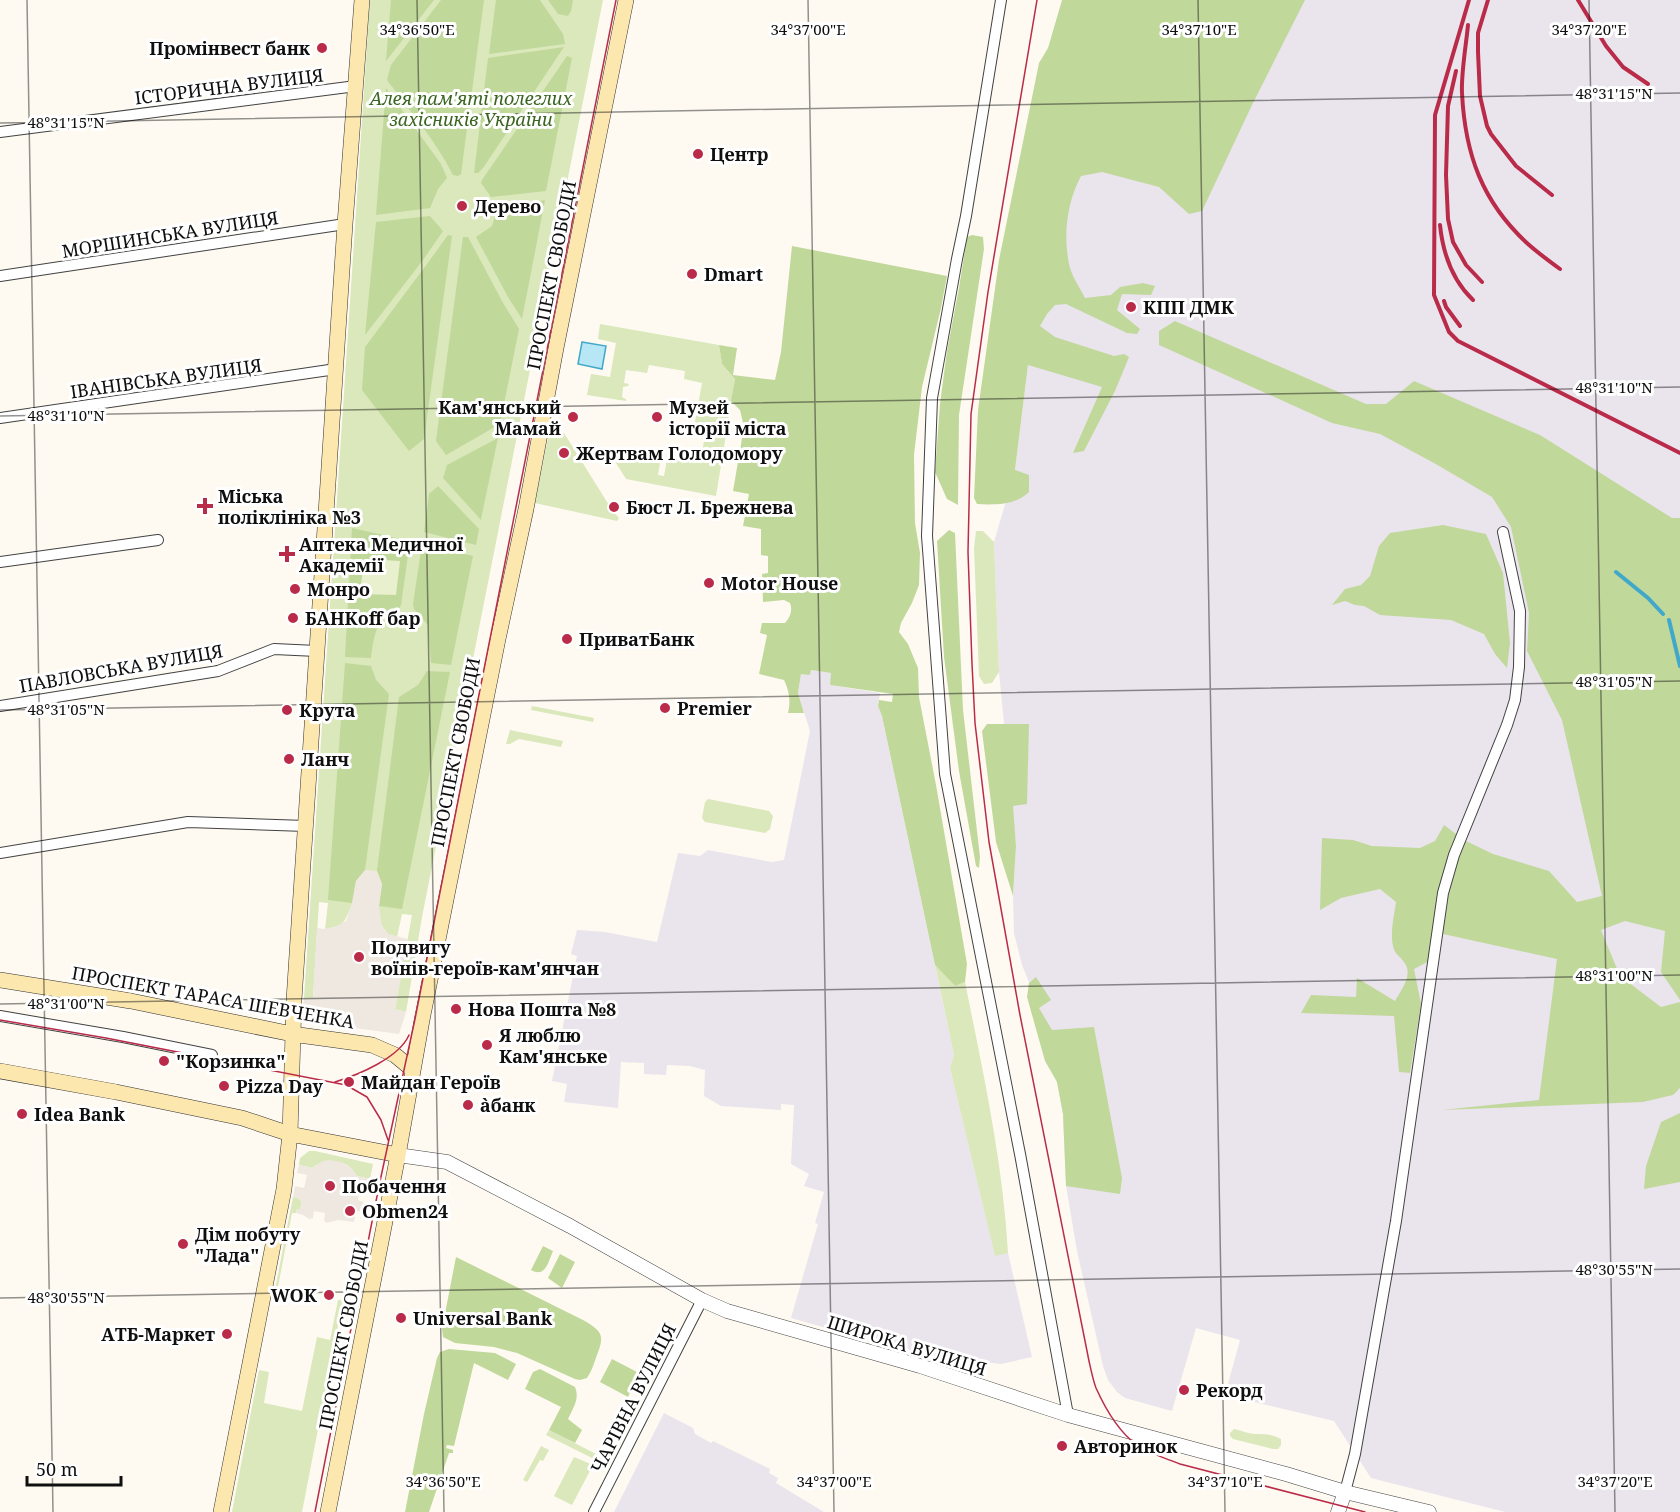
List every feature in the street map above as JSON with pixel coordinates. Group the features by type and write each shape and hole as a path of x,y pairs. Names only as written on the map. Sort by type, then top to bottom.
{"main road":[{"path":"221,1512 284,1190 290,1134 292,1034 345,224 362,0"},
{"name":"ПРОСПЕКТ СВОБОДИ","path":"328,1512 413,1070 626,0"},
{"name":"ПРОСПЕКТ ТАРАСА ШЕВЧЕНКА","path":"0,980 131,1001 292,1034 372,1045 395,1055 413,1070"},
{"path":"0,1071 242,1118 290,1134 398,1155"}],"street":[{"path":"1001,0 966,216 932,398 927,536 945,774 1018,1143 1068,1415"},
{"name":"ІСТОРИЧНА ВУЛИЦЯ","path":"0,132 356,86"},
{"name":"МОРШИНСЬКА ВУЛИЦЯ","path":"0,276 345,224"},
{"name":"ІВАНІВСЬКА ВУЛИЦЯ","path":"0,418 336,369"},
{"path":"1338,1512 1355,1454 1396,1221 1443,893 1454,855 1515,700 1519,667 1520,611 1503,532"},
{"path":"0,562 158,540"},
{"name":"ПАВЛОВСЬКА ВУЛИЦЯ","path":"0,706 218,670 274,649 317,651"},
{"path":"0,852 188,822 306,826"},
{"path":"0,1016 212,1055"},
{"name":"ШИРОКА ВУЛИЦЯ","path":"398,1155 447,1162 570,1226 702,1300 727,1311 920,1366 1068,1415 1244,1462 1345,1492 1429,1512"},
{"name":"ЧАРІВНА ВУЛИЦЯ","path":"594,1512 702,1300"}],"shaded area":[{"path":"1094,0 1680,0 1680,1512 1505,1512 1371,1478 1334,1421 1225,1395 1240,1340 1196,1328 1172,1411 1125,1398 1108,1380 1077,1251 1066,1186 1063,1114 1057,1082 1039,1007 1022,965 1014,933 1013,896 1016,846 999,672 994,542 1015,470 1028,365"},
{"path":"810,670 832,673 830,685 880,693 878,706 954,1055 950,1068 995,1255 1008,1253 1032,1357 1001,1364 952,1358 944,1361 791,1318 818,1224 815,1223 824,1192 804,1186 809,1174 791,1164 794,1105 781,1104 781,1110 721,1106 704,1096 705,1070 690,1066 667,1065 666,1075 644,1074 644,1063 621,1062 618,1108 564,1102 567,1084 552,1081 577,956 571,954 577,930 605,932 657,942 678,853 700,856 708,850 772,862 784,860 810,731 798,693 801,674"},
{"path":"365,870 377,871 382,884 379,906 382,926 388,934 408,939 395,1009 406,1012 399,1034 301,1021 304,998 313,998 317,928 335,927 346,921 356,881"},
{"path":"323,1161 341,1162 351,1168 357,1176 370,1179 366,1189 360,1188 358,1200 363,1202 361,1212 356,1211 354,1222 338,1220 326,1223 325,1213 314,1211 313,1218 309,1219 296,1213 302,1203 293,1197 295,1186 304,1188 307,1175 297,1173 299,1165 312,1168"},
{"path":"664,1413 693,1428 695,1434 711,1443 713,1441 770,1469 769,1473 778,1478 776,1483 824,1512 614,1512"}],"green space":[{"name":"Алея пам'яті полеглих захісників України","path":"370,0 603,0 422,917 406,1012 395,1009 412,915 402,914 397,937 388,934 382,926 351,907 342,923 325,929 328,903 319,902 313,998 304,998"},
{"path":"391,0 434,0 386,61"},
{"path":"441,0 484,0 461,174 458,176 453,175 431,138 387,80 391,65"},
{"path":"496,0 540,0 563,34 565,44 489,54"},
{"path":"548,0 573,0 568,16 558,14"},
{"path":"1062,0 1305,0 1202,211 1189,214 1159,187 1102,172 1081,176 1069,208 1066,242 1070,268 1085,298 1111,295 1120,287 1143,283 1155,286 1151,295 1122,294 1117,310 1140,329 1137,334 1127,333 1066,304 1055,305 1047,314 1040,326 1055,337 1114,356 1124,354 1129,357 1115,391 1084,451 1073,453 1102,387 1028,365 1015,470 1029,475 1029,492 1012,502 977,504 974,498 978,410 999,260 1039,63 1048,48"},
{"path":"564,47 483,168 478,173 474,173 488,58"},
{"path":"567,56 572,58 546,191 491,197 481,183 482,180"},
{"path":"386,88 441,164 447,178 438,189 430,208 376,215"},
{"path":"545,200 522,319 476,237 492,226 497,209"},
{"path":"430,216 443,231 365,335 376,222"},
{"path":"448,235 452,236 424,439 409,451 362,390 365,347"},
{"path":"972,235 983,237 984,249 959,415 958,505 947,499 935,472 947,351 967,237"},
{"path":"463,237 468,237 519,329 500,424 446,455 436,441"},
{"path":"792,246 947,276 922,387 914,455 915,523 920,553 919,585 899,632 908,644 918,668 919,697 967,964 965,982 955,986 935,965 878,706 879,700 892,702 893,694 830,685 831,673 811,670 810,675 801,674 798,693 804,713 788,713 789,696 784,680 759,674 767,635 760,633 762,623 785,623 790,616 791,609 790,603 784,600 763,602 762,574 768,573 768,556 761,555 761,529 743,526 749,494 733,491 744,427 740,410 731,401 735,379 722,364 719,345 737,348 733,375 775,380 781,352"},
{"path":"1175,321 1366,404 1386,404 1414,381 1540,435 1672,518 1680,518 1680,1000 1661,972 1665,931 1625,921 1601,930 1620,976 1661,1007 1680,1002 1680,1088 1673,1095 1643,1102 1442,1110 1539,1100 1557,959 1434,932 1429,961 1414,969 1421,1004 1410,1073 1399,1072 1394,1016 1301,1013 1311,995 1356,997 1357,978 1395,1001 1408,972 1404,962 1395,951 1392,941 1396,902 1380,889 1341,898 1320,910 1322,838 1353,840 1372,846 1420,848 1435,841 1444,825 1464,840 1493,854 1549,871 1577,902 1602,896 1562,720 1527,651 1529,613 1511,527 1492,497 1380,434 1332,423 1159,345 1159,331"},
{"path":"600,324 719,345 722,364 735,379 716,496 626,479 611,455 612,448 661,457 658,475 664,476 668,454 671,454 671,459 688,462 690,451 702,452 705,436 693,433 702,383 684,379 685,371 649,365 647,373 626,370 624,383 629,384 623,387 622,397 626,401 587,395 591,374 610,377 616,343 598,339"},
{"path":"550,428 559,429 564,433 619,518 617,521 535,503"},
{"path":"498,438 481,520 443,478 447,465"},
{"path":"438,486 479,529 476,545 424,532 429,494"},
{"path":"1443,525 1486,534 1503,573 1510,643 1507,668 1495,654 1484,634 1451,620 1380,615 1364,606 1345,601 1332,605 1345,589 1361,585 1370,576 1379,546 1390,533"},
{"path":"352,528 410,541 401,605 399,609 385,614 379,623 371,658 345,657"},
{"path":"949,530 955,533 963,710 980,857 979,868 976,866 959,771 944,657 937,541"},
{"path":"976,531 983,531 994,542 999,672 992,683 984,684 979,676 974,548"},
{"path":"422,544 473,556 451,665 431,663 428,625 414,609"},
{"path":"364,559 400,561 396,595 360,594"},
{"path":"345,663 371,666 376,680 389,694 365,870 356,881 352,903 328,900"},
{"path":"427,671 450,672 402,909 379,906 382,884 377,871 399,697 418,685"},
{"path":"532,706 594,718 593,722 531,710"},
{"path":"987,724 1029,724 1027,804 1013,806 1016,846 1013,896 996,842 982,731"},
{"path":"510,730 563,741 561,747 519,739 506,744"},
{"path":"708,799 769,811 773,816 770,829 765,833 705,822 702,818 705,802"},
{"path":"935,965 955,986 965,982 1002,1185 1008,1253 995,1256 950,1068 954,1055"},
{"path":"1036,977 1051,1000 1039,1008 1052,1030 1094,1027 1122,1178 1120,1194 1066,1186 1063,1114 1057,1082 1045,1061 1027,997 1029,983"},
{"path":"1680,1113 1680,1182 1644,1189 1646,1166 1661,1122"},
{"path":"309,1151 373,1164 370,1179 357,1176 351,1168 340,1163 322,1163 312,1168 299,1165 300,1158"},
{"path":"293,1197 299,1198 302,1202 300,1209 292,1213 278,1287 287,1289 285,1303 273,1300"},
{"path":"543,1246 553,1251 543,1271 536,1272 531,1270"},
{"path":"560,1254 575,1262 562,1288 548,1278"},
{"path":"456,1257 594,1327 600,1334 601,1343 587,1378 575,1379 517,1353 494,1347 455,1343 443,1337 442,1329"},
{"path":"338,1300 343,1300 302,1512 232,1512 259,1370 269,1372 264,1403 302,1411 317,1337 330,1340"},
{"path":"449,1349 495,1353 516,1364 508,1380 474,1363 454,1446 447,1445 446,1448 453,1450 453,1453 449,1453 429,1512 405,1512 437,1358 440,1352"},
{"path":"612,1359 639,1373 628,1397 600,1382"},
{"path":"540,1369 575,1387 576,1399 568,1419 582,1430 575,1443 549,1430 561,1407 525,1389 533,1372"},
{"path":"1234,1429 1252,1434 1275,1436 1281,1439 1281,1445 1278,1449 1273,1449 1233,1439 1230,1433"},
{"path":"549,1430 598,1455 596,1460 546,1435"},
{"path":"541,1446 549,1450 527,1482 523,1480"},
{"path":"574,1457 593,1465 572,1505 554,1496"}],"water":[{"path":"582,342 606,346 602,369 578,364"}],"waterway":[{"path":"1616,572 1648,598 1663,614"},
{"path":"1669,620 1680,666"}],"tram line":[{"path":"315,1512 379,1186 415,1019 616,0"},
{"path":"1037,0 988,292 971,414 968,552 972,664 975,723 989,842 1020,1015 1089,1361 1096,1388 1108,1411 1118,1427 1130,1440 1142,1448 1180,1464 1365,1512"},
{"path":"0,1020 106,1038 346,1085 367,1097 381,1120 388,1140"},
{"path":"335,1082 366,1070 387,1058 404,1043 409,1035"}],"railway":[{"path":"1469,0 1435,115 1434,295 1449,332 1458,341 1680,453"},
{"path":"1488,0 1478,33 1480,96 1487,126 1516,166 1552,195"},
{"path":"1578,0 1606,46 1623,67 1648,84"},
{"path":"1468,25 1462,93 1467,136 1479,176 1488,194 1512,228 1560,269"},
{"path":"1456,71 1448,106 1446,175 1448,219 1453,242 1466,265 1482,282"},
{"path":"1440,225 1443,246 1450,266 1459,284 1473,300"},
{"path":"1444,301 1460,326"}],"place":[{"name":"Промінвест банк","path":"322,48"},
{"name":"Центр","path":"698,154"},
{"name":"Дерево","path":"462,206"},
{"name":"Dmart","path":"692,274"},
{"name":"КПП ДМК","path":"1131,307"},
{"name":"Кам'янський Мамай","path":"573,417"},
{"name":"Музей історії міста","path":"657,417"},
{"name":"Жертвам Голодомору","path":"564,453"},
{"name":"Міська поліклініка №3","path":"205,506"},
{"name":"Бюст Л. Брежнева","path":"614,507"},
{"name":"Аптека Медичної Академії","path":"287,554"},
{"name":"Motor House","path":"709,583"},
{"name":"Монро","path":"295,589"},
{"name":"БАНКoff бар","path":"293,618"},
{"name":"ПриватБанк","path":"567,639"},
{"name":"Premier","path":"665,708"},
{"name":"Крута","path":"287,710"},
{"name":"Ланч","path":"289,759"},
{"name":"Подвигу воїнів-героїв-кам'янчан","path":"359,957"},
{"name":"Нова Пошта №8","path":"456,1009"},
{"name":"Я люблю Кам'янське","path":"487,1045"},
{"name":"\"Корзинка\"","path":"164,1061"},
{"name":"Майдан Героїв","path":"349,1082"},
{"name":"Pizza Day","path":"224,1086"},
{"name":"а̀банк","path":"468,1105"},
{"name":"Idea Bank","path":"22,1114"},
{"name":"Побачення","path":"330,1186"},
{"name":"Obmen24","path":"350,1211"},
{"name":"Дім побуту \"Лада\"","path":"183,1244"},
{"name":"WOK","path":"329,1295"},
{"name":"Universal Bank","path":"401,1318"},
{"name":"АТБ-Маркет","path":"227,1334"},
{"name":"Рекорд","path":"1184,1390"},
{"name":"Авторинок","path":"1062,1446"}]}
